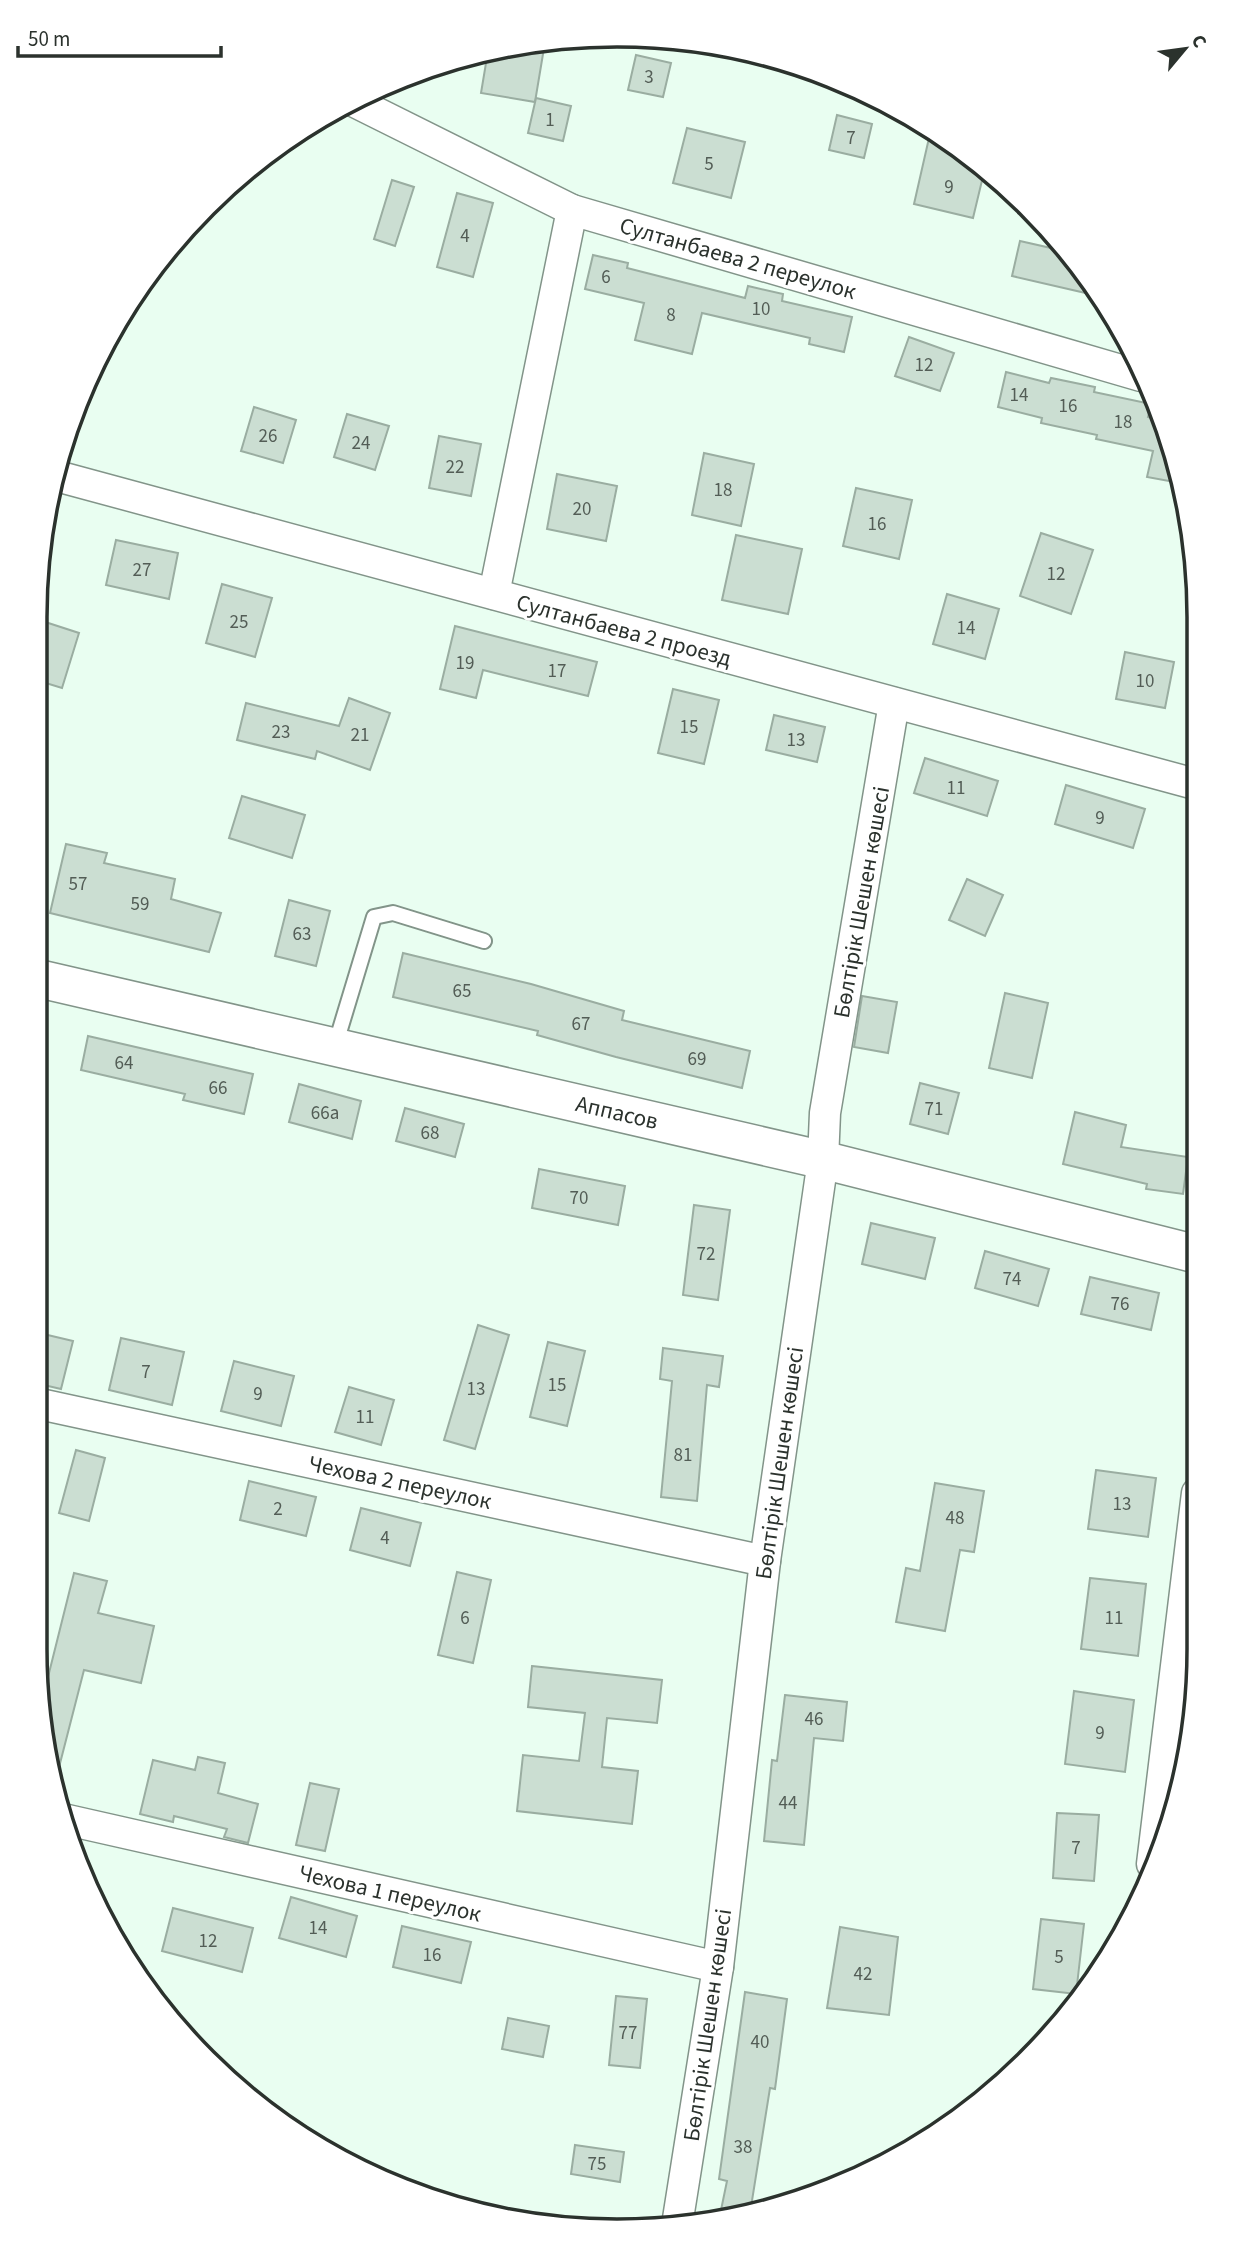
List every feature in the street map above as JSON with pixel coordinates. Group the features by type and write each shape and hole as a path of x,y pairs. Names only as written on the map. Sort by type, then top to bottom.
{"street":[{"name":"Султанбаева 2 переулок","path":"364,107 572,210 1132,373"},
{"path":"494,594 572,210"},
{"name":"Султанбаева 2 проезд","path":"65,478 1187,782"},
{"name":"Бөлтірік Шешен көшесі","path":"679,2215 718,1967 765,1561 823,1160 825,1112 894,703"},
{"name":"Аппасов","path":"47,981 823,1160 1187,1252"},
{"name":"Чехова 2 переулок","path":"47,1406 765,1561"},
{"path":"1155,1836 1187,1575"},
{"name":"Чехова 1 переулок","path":"74,1822 718,1967"}],"lane":[{"path":"334,1047 374,917 393,913 484,941"}],"building":[{"path":"543,52 535,102 481,93 486,63"},
{"path":"636,55 671,63 663,97 628,90"},
{"path":"536,98 571,106 563,141 528,133"},
{"path":"837,115 872,124 864,158 829,150"},
{"path":"687,128 745,142 731,198 673,183"},
{"path":"929,140 982,180 973,218 914,204"},
{"path":"392,180 414,187 395,246 374,239"},
{"path":"457,193 493,203 473,277 437,267"},
{"path":"1020,241 1051,248 1086,293 1012,276"},
{"path":"593,255 628,263 627,268 745,298 748,286 783,294 782,301 852,317 844,352 809,344 810,338 702,313 692,354 635,340 644,303 585,289"},
{"path":"909,337 954,353 940,391 895,376"},
{"path":"1006,372 1049,383 1051,378 1095,387 1094,392 1144,403 1157,434 1170,481 1147,477 1153,451 1096,439 1097,435 1041,423 1042,418 998,407"},
{"path":"254,407 296,420 283,463 241,451"},
{"path":"347,414 389,426 375,470 334,457"},
{"path":"439,436 481,444 471,496 429,488"},
{"path":"704,453 754,464 741,526 692,515"},
{"path":"557,474 617,486 606,541 547,529"},
{"path":"856,488 912,500 899,559 843,546"},
{"path":"1041,533 1093,550 1071,614 1020,596"},
{"path":"736,535 802,549 788,614 722,600"},
{"path":"116,540 178,553 169,599 106,585"},
{"path":"222,584 272,598 255,657 206,643"},
{"path":"947,594 999,609 985,659 933,644"},
{"path":"47,623 79,633 62,688 47,683"},
{"path":"455,626 597,662 588,696 483,670 476,698 440,689"},
{"path":"1125,652 1174,662 1165,708 1116,699"},
{"path":"673,689 719,700 704,764 658,753"},
{"path":"349,698 390,713 370,770 317,751 315,759 237,740 246,703 339,726"},
{"path":"774,715 825,727 817,762 766,750"},
{"path":"925,758 998,781 987,816 914,793"},
{"path":"1066,785 1145,809 1133,848 1055,824"},
{"path":"242,796 305,815 292,858 229,838"},
{"path":"66,844 107,853 104,863 175,879 171,899 221,913 209,952 50,913"},
{"path":"967,879 1003,895 985,936 949,920"},
{"path":"289,900 330,911 316,966 275,956"},
{"path":"403,953 531,984 624,1011 622,1020 750,1051 742,1088 537,1035 538,1031 393,997"},
{"path":"1005,993 1048,1003 1032,1078 989,1068"},
{"path":"862,996 897,1002 888,1053 854,1047"},
{"path":"88,1036 253,1074 244,1114 183,1100 185,1094 81,1070"},
{"path":"920,1083 959,1093 948,1134 910,1124"},
{"path":"299,1084 361,1101 352,1139 289,1122"},
{"path":"405,1108 464,1124 455,1157 396,1141"},
{"path":"1075,1112 1126,1125 1121,1147 1187,1157 1183,1194 1146,1189 1147,1184 1063,1164"},
{"path":"539,1169 625,1186 618,1225 532,1208"},
{"path":"694,1205 730,1210 718,1300 683,1295"},
{"path":"871,1223 935,1238 925,1279 862,1264"},
{"path":"985,1251 1049,1269 1038,1306 975,1288"},
{"path":"1090,1277 1159,1293 1151,1330 1081,1314"},
{"path":"478,1325 509,1335 475,1449 444,1440"},
{"path":"47,1335 73,1341 61,1389 47,1386"},
{"path":"121,1338 184,1352 172,1405 109,1390"},
{"path":"548,1342 585,1351 567,1426 530,1417"},
{"path":"663,1348 723,1356 719,1387 707,1385 697,1501 661,1497 672,1381 660,1379"},
{"path":"234,1361 294,1376 281,1426 221,1411"},
{"path":"349,1387 394,1400 381,1445 335,1432"},
{"path":"76,1450 105,1458 89,1521 59,1513"},
{"path":"1096,1470 1156,1478 1148,1537 1088,1529"},
{"path":"249,1481 316,1497 306,1536 240,1520"},
{"path":"935,1483 984,1491 974,1552 960,1550 945,1631 896,1622 906,1568 920,1571"},
{"path":"361,1508 421,1523 410,1566 350,1550"},
{"path":"457,1572 491,1580 473,1663 438,1655"},
{"path":"74,1573 107,1581 98,1613 154,1626 141,1683 84,1670 59,1766 48,1678"},
{"path":"1090,1578 1146,1584 1138,1656 1081,1649"},
{"path":"532,1666 662,1680 657,1723 607,1718 602,1767 638,1771 632,1824 517,1811 523,1755 579,1761 585,1713 528,1707"},
{"path":"1074,1691 1134,1700 1125,1772 1065,1764"},
{"path":"785,1695 847,1702 843,1741 814,1738 804,1845 764,1841 772,1760 777,1761"},
{"path":"198,1757 225,1763 218,1793 258,1804 248,1843 224,1837 227,1829 174,1816 173,1822 140,1814 153,1760 195,1770"},
{"path":"310,1783 339,1789 325,1851 296,1845"},
{"path":"1057,1813 1099,1815 1094,1881 1053,1878"},
{"path":"291,1897 357,1916 346,1957 279,1938"},
{"path":"173,1908 253,1928 242,1972 162,1951"},
{"path":"1041,1919 1084,1924 1077,1985 1071,1993 1033,1989"},
{"path":"402,1926 471,1942 461,1983 393,1967"},
{"path":"840,1927 898,1937 889,2015 827,2008"},
{"path":"745,1992 787,1999 775,2089 770,2088 752,2202 721,2209 727,2181 719,2179"},
{"path":"616,1996 647,1999 640,2068 609,2065"},
{"path":"508,2018 549,2026 543,2057 502,2049"},
{"path":"575,2145 624,2152 620,2182 571,2174"}]}
